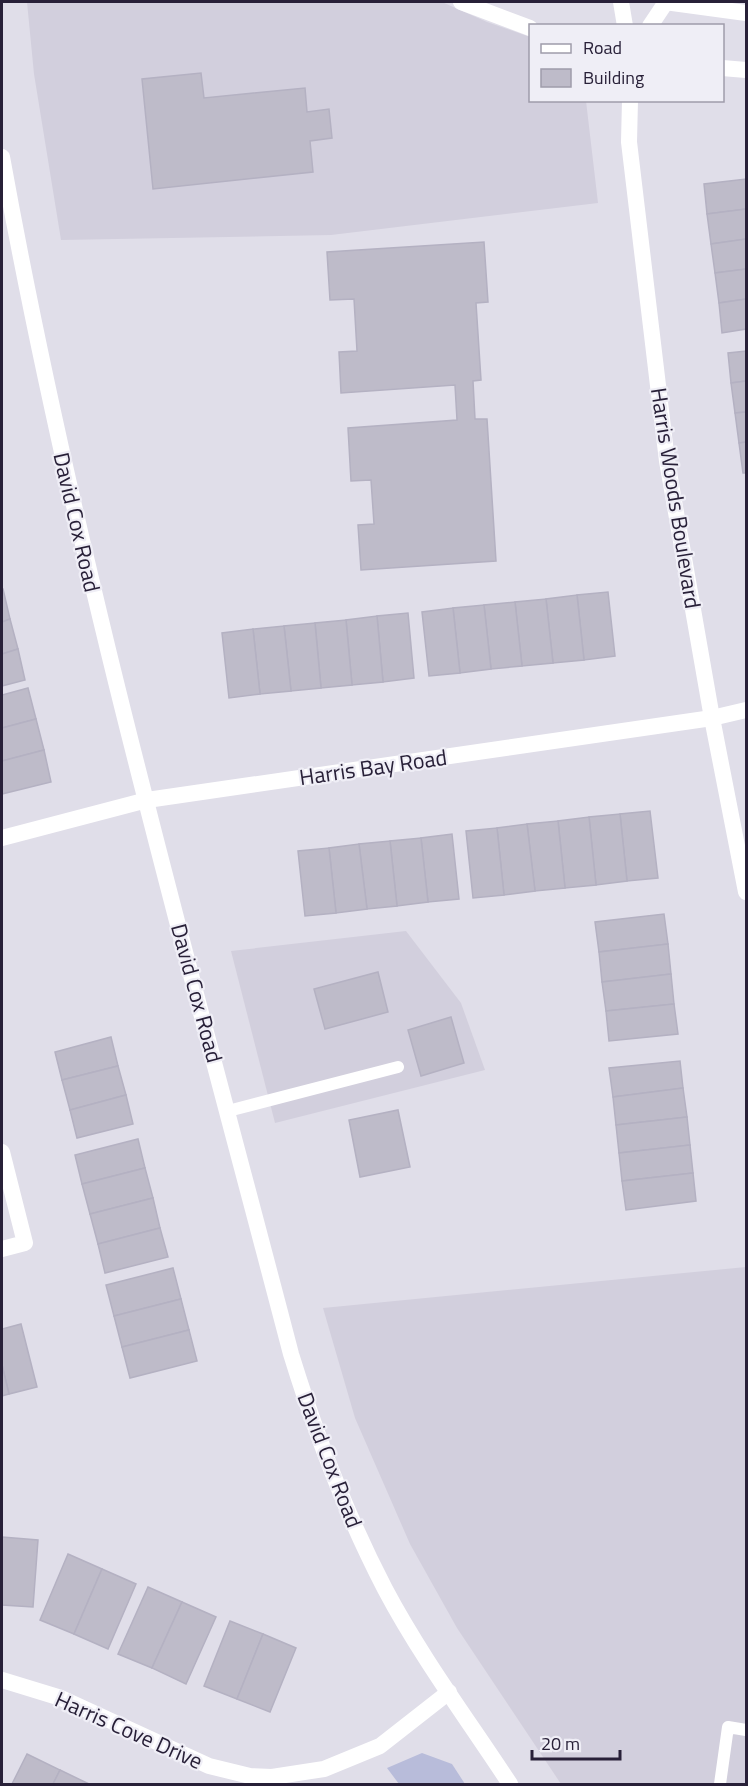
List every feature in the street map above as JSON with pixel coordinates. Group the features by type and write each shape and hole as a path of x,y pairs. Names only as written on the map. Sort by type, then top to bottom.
{"street":[{"path":"461,2 529,27"},
{"path":"621,2 625,24"},
{"path":"651,24 666,2 747,13"},
{"path":"724,68 747,70"},
{"name":"Harris Woods Boulevard","path":"630,102 628,142 667,461 712,718 747,892"},
{"name":"David Cox Road","path":"2,157 28,303 65,470 147,800 291,1354 315,1432 348,1511 386,1590 510,1785"},
{"name":"Harris Bay Road","path":"2,838 147,800 712,718 747,710"},
{"path":"2,1152 25,1243 2,1249"},
{"name":"Harris Cove Drive","path":"2,1680 62,1698 209,1766 231,1779 272,1777 324,1769 380,1746 449,1692"}],"lane":[{"path":"228,1111 398,1067"},
{"path":"720,1785 728,1727 747,1730"}],"shaded area":[{"path":"27,2 442,2 487,22 529,37 529,102 586,102 598,203 331,235 61,240 34,74"},
{"path":"406,931 461,1003 485,1070 275,1123 231,951"},
{"path":"746,1267 746,1784 561,1784 457,1628 410,1544 355,1418 323,1308"},
{"path":"422,1753 452,1764 465,1784 399,1784 387,1768"}],"building":[{"path":"201,73 204,98 305,88 307,112 329,109 332,138 310,141 313,172 153,189 142,79"},
{"path":"746,179 746,209 707,214 704,184"},
{"path":"746,209 746,239 711,244 707,214"},
{"path":"746,239 746,269 715,273 711,244"},
{"path":"484,242 488,302 476,303 481,380 473,381 475,419 487,419 496,561 361,570 358,525 374,524 371,480 351,481 348,428 457,420 455,385 341,393 339,352 357,351 354,299 330,300 327,252"},
{"path":"746,269 746,299 719,303 715,273"},
{"path":"746,299 746,329 722,333 719,303"},
{"path":"746,351 746,381 731,383 728,353"},
{"path":"746,381 746,412 735,413 731,383"},
{"path":"746,412 746,442 739,443 735,413"},
{"path":"746,442 746,473 743,473 739,443"},
{"path":"2,589 10,619 2,622"},
{"path":"608,592 615,656 584,660 577,595"},
{"path":"577,595 584,660 553,663 546,599"},
{"path":"546,599 553,663 522,666 515,602"},
{"path":"515,602 522,666 491,669 484,605"},
{"path":"484,605 491,669 460,673 453,608"},
{"path":"453,608 460,673 429,676 422,612"},
{"path":"408,613 414,678 383,682 377,616"},
{"path":"377,616 383,682 352,685 346,620"},
{"path":"10,619 18,649 2,654 2,622"},
{"path":"346,620 352,685 321,688 315,623"},
{"path":"315,623 321,688 291,691 284,626"},
{"path":"284,626 291,691 260,694 253,629"},
{"path":"253,629 260,694 229,698 222,633"},
{"path":"18,649 25,680 2,686 2,654"},
{"path":"28,688 36,719 2,728 2,695"},
{"path":"36,719 44,750 2,761 2,728"},
{"path":"44,750 51,782 2,794 2,761"},
{"path":"650,811 658,878 627,881 620,814"},
{"path":"620,814 627,881 596,885 589,817"},
{"path":"589,817 596,885 565,888 558,821"},
{"path":"558,821 565,888 535,891 527,824"},
{"path":"527,824 535,891 504,895 497,828"},
{"path":"497,828 504,895 473,898 466,831"},
{"path":"452,834 459,899 428,902 421,838"},
{"path":"421,838 428,902 397,906 390,841"},
{"path":"390,841 397,906 367,909 359,844"},
{"path":"359,844 367,909 336,913 329,848"},
{"path":"329,848 336,913 305,916 298,851"},
{"path":"664,914 668,944 599,952 595,922"},
{"path":"668,944 671,974 602,982 599,952"},
{"path":"378,972 388,1012 325,1029 314,989"},
{"path":"671,974 674,1004 606,1011 602,982"},
{"path":"674,1004 678,1034 609,1041 606,1011"},
{"path":"451,1017 464,1063 421,1076 408,1030"},
{"path":"111,1037 118,1066 62,1080 55,1052"},
{"path":"680,1061 683,1088 613,1097 609,1068"},
{"path":"118,1066 126,1095 70,1110 62,1080"},
{"path":"683,1088 687,1117 616,1125 613,1097"},
{"path":"126,1095 133,1124 77,1138 70,1110"},
{"path":"398,1110 410,1167 360,1177 349,1120"},
{"path":"687,1117 690,1145 619,1153 616,1125"},
{"path":"138,1139 145,1168 82,1184 75,1155"},
{"path":"690,1145 693,1173 622,1181 619,1153"},
{"path":"145,1168 153,1198 90,1214 82,1184"},
{"path":"693,1173 696,1201 626,1210 622,1181"},
{"path":"153,1198 160,1228 98,1244 90,1214"},
{"path":"160,1228 168,1257 105,1273 98,1244"},
{"path":"173,1268 181,1299 114,1316 106,1285"},
{"path":"181,1299 189,1330 122,1347 114,1316"},
{"path":"21,1324 37,1387 9,1394 2,1365 2,1329"},
{"path":"189,1330 197,1361 130,1378 122,1347"},
{"path":"2,1365 9,1394 2,1396"},
{"path":"2,1537 38,1540 33,1607 2,1605"},
{"path":"68,1554 102,1569 74,1634 40,1620"},
{"path":"102,1569 136,1584 108,1649 74,1634"},
{"path":"148,1587 182,1602 152,1668 118,1654"},
{"path":"182,1602 216,1617 186,1684 152,1668"},
{"path":"230,1621 263,1634 237,1699 204,1686"},
{"path":"263,1634 296,1648 270,1712 237,1699"},
{"path":"27,1754 60,1770 53,1784 12,1784"},
{"path":"60,1770 89,1784 53,1784"}]}
